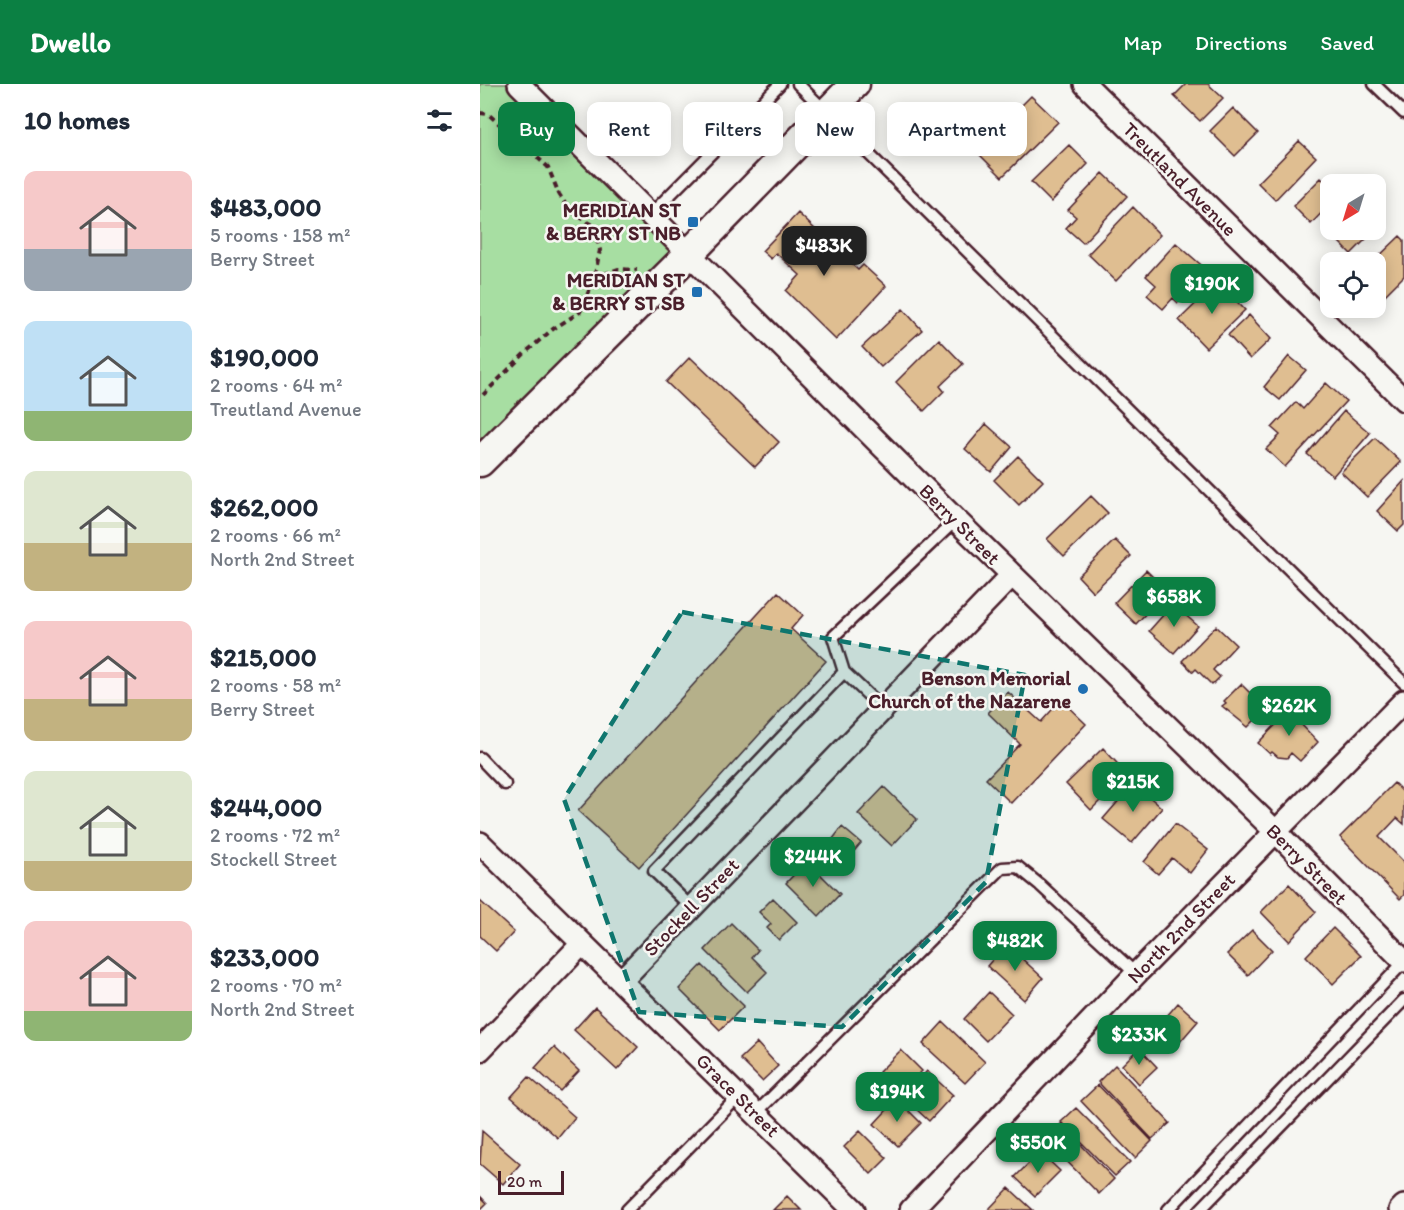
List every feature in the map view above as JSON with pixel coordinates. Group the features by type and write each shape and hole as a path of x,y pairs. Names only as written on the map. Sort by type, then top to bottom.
{"street":[{"name":"Berry Street","path":"519,84 956,520 1275,831 1404,962"},
{"path":"837,102 855,84"},
{"name":"Treutland Avenue","path":"1085,84 1404,400"},
{"path":"480,462 795,145"},
{"name":"Stockell Street","path":"621,981 1012,574"},
{"name":"North 2nd Street","path":"911,1210 1136,974 1404,701"},
{"path":"480,843 582,944 480,1050"},
{"name":"Grace Street","path":"582,944 854,1210"},
{"path":"1400,1210 1404,1206"}],"lane":[{"path":"650,215 780,84"},
{"path":"798,84 817,102"},
{"path":"1374,84 1404,114"},
{"path":"871,156 1404,683"},
{"path":"883,709 844,672 832,637 956,520"},
{"path":"691,907 654,872 844,672"},
{"path":"480,758 505,784"},
{"path":"756,1113 1002,868 1018,867 1136,974"},
{"path":"1168,1210 1404,962"},
{"path":"1200,1210 1404,1000"},
{"path":"627,1210 739,1096"}],"path":[{"path":"480,113 488,114 548,167 559,194 570,211 593,225 600,250 594,279 580,312 553,329 526,352 480,398"},
{"path":"594,279 618,269 637,270"}],"highlighted area":[{"path":"682,612 1025,675 986,882 842,1027 639,1012 564,799"}],"green space":[{"path":"480,84 519,84 537,102 498,102 498,156 575,156 575,140 587,152 587,156 591,156 689,254 480,462"}],"building":[{"path":"1186,84 1208,84 1223,98 1200,121 1174,96"},
{"path":"1031,96 1058,122 1027,152 1027,102 1025,102"},
{"path":"1233,108 1258,133 1235,156 1210,131"},
{"path":"1299,141 1316,157 1275,200 1258,183"},
{"path":"1069,145 1088,164 1051,202 1031,182"},
{"path":"981,156 1023,156 1002,177"},
{"path":"1103,173 1127,196 1083,243 1066,228 1076,217 1068,210"},
{"path":"1320,179 1320,215 1311,224 1293,206"},
{"path":"1133,207 1160,235 1116,281 1088,254"},
{"path":"798,213 858,270 863,265 886,286 836,340 786,291 800,275 776,253 771,259 762,251"},
{"path":"1400,236 1404,240 1404,276 1386,294 1386,252 1383,252"},
{"path":"1337,240 1365,240 1353,252 1349,252"},
{"path":"1176,243 1207,270 1178,303 1173,298 1163,309 1147,295 1156,285 1146,276"},
{"path":"1218,282 1245,310 1206,348 1179,320"},
{"path":"903,309 922,330 881,367 862,347"},
{"path":"1249,315 1271,339 1250,359 1228,335"},
{"path":"939,339 963,364 940,386 944,391 924,411 896,382"},
{"path":"1289,356 1306,370 1280,400 1264,387"},
{"path":"690,357 779,442 755,467 666,382"},
{"path":"1326,383 1346,401 1285,467 1266,449 1280,435 1272,428 1296,402 1303,409"},
{"path":"1344,411 1370,433 1333,476 1307,454"},
{"path":"986,424 1012,447 991,472 965,449"},
{"path":"1375,438 1401,462 1367,497 1341,472"},
{"path":"1018,456 1043,481 1019,505 994,480"},
{"path":"1404,481 1404,525 1398,531 1377,511"},
{"path":"1091,496 1108,513 1064,556 1047,539"},
{"path":"1115,540 1131,556 1093,592 1078,576"},
{"path":"1146,570 1167,591 1136,624 1114,603"},
{"path":"778,592 803,615 791,629 826,661 639,867 578,811"},
{"path":"1173,604 1198,626 1174,653 1149,631"},
{"path":"1216,626 1236,645 1213,670 1220,677 1212,685 1196,669 1193,672 1182,661"},
{"path":"1241,684 1266,709 1248,727 1222,706"},
{"path":"1008,692 1041,722 1061,700 1086,724 1011,803 986,779 1020,744 988,713"},
{"path":"1296,704 1306,714 1299,722 1318,742 1300,761 1291,753 1287,758 1278,757 1272,752 1270,754 1258,743"},
{"path":"1103,748 1127,774 1091,810 1066,784"},
{"path":"1134,783 1162,808 1132,843 1103,819"},
{"path":"1394,783 1404,793 1404,824 1397,818 1379,837 1404,862 1404,895 1400,899 1340,837"},
{"path":"884,787 917,819 892,846 858,814"},
{"path":"1175,824 1208,850 1190,873 1172,858 1158,874 1144,862"},
{"path":"842,827 861,843 844,863 826,848"},
{"path":"807,861 840,894 819,916 786,883"},
{"path":"1289,884 1316,912 1289,941 1261,912"},
{"path":"773,898 797,922 779,940 767,928 771,924 759,912"},
{"path":"480,901 514,932 496,951 480,936"},
{"path":"731,923 758,950 752,957 767,972 747,992 705,950"},
{"path":"1333,928 1361,956 1333,984 1306,956"},
{"path":"1252,930 1272,950 1248,975 1227,954"},
{"path":"1006,944 1043,978 1024,1000 987,966"},
{"path":"702,965 744,1006 720,1030 679,989"},
{"path":"989,992 1012,1014 986,1041 964,1019"},
{"path":"1178,1003 1198,1021 1179,1043 1159,1025"},
{"path":"595,1007 638,1047 617,1070 574,1030"},
{"path":"943,1022 985,1062 965,1083 923,1044"},
{"path":"757,1043 778,1066 762,1081 740,1059"},
{"path":"554,1047 579,1071 560,1091 535,1068"},
{"path":"1139,1048 1157,1067 1139,1084 1122,1065"},
{"path":"901,1050 922,1071 900,1093 879,1072"},
{"path":"1115,1065 1170,1123 1152,1139 1098,1082"},
{"path":"927,1071 953,1095 929,1121 903,1097"},
{"path":"529,1077 575,1117 558,1138 511,1097"},
{"path":"1098,1085 1152,1141 1135,1158 1081,1101"},
{"path":"897,1099 921,1123 898,1146 874,1124"},
{"path":"1076,1108 1130,1162 1115,1176 1061,1122"},
{"path":"1061,1124 1114,1179 1099,1194 1045,1139"},
{"path":"482,1131 520,1164 503,1184 480,1164"},
{"path":"860,1131 887,1158 871,1174 844,1147"},
{"path":"1040,1152 1060,1171 1035,1196 1015,1177"},
{"path":"1009,1188 1033,1210 988,1210"},
{"path":"480,1196 487,1203 480,1210"},
{"path":"787,1196 801,1210 773,1210"}],"place":[{"name":"MERIDIAN ST & BERRY ST NB","path":"693,222"},
{"name":"MERIDIAN ST & BERRY ST SB","path":"697,292"},
{"name":"Benson Memorial Church of the Nazarene","path":"1083,689"}]}
